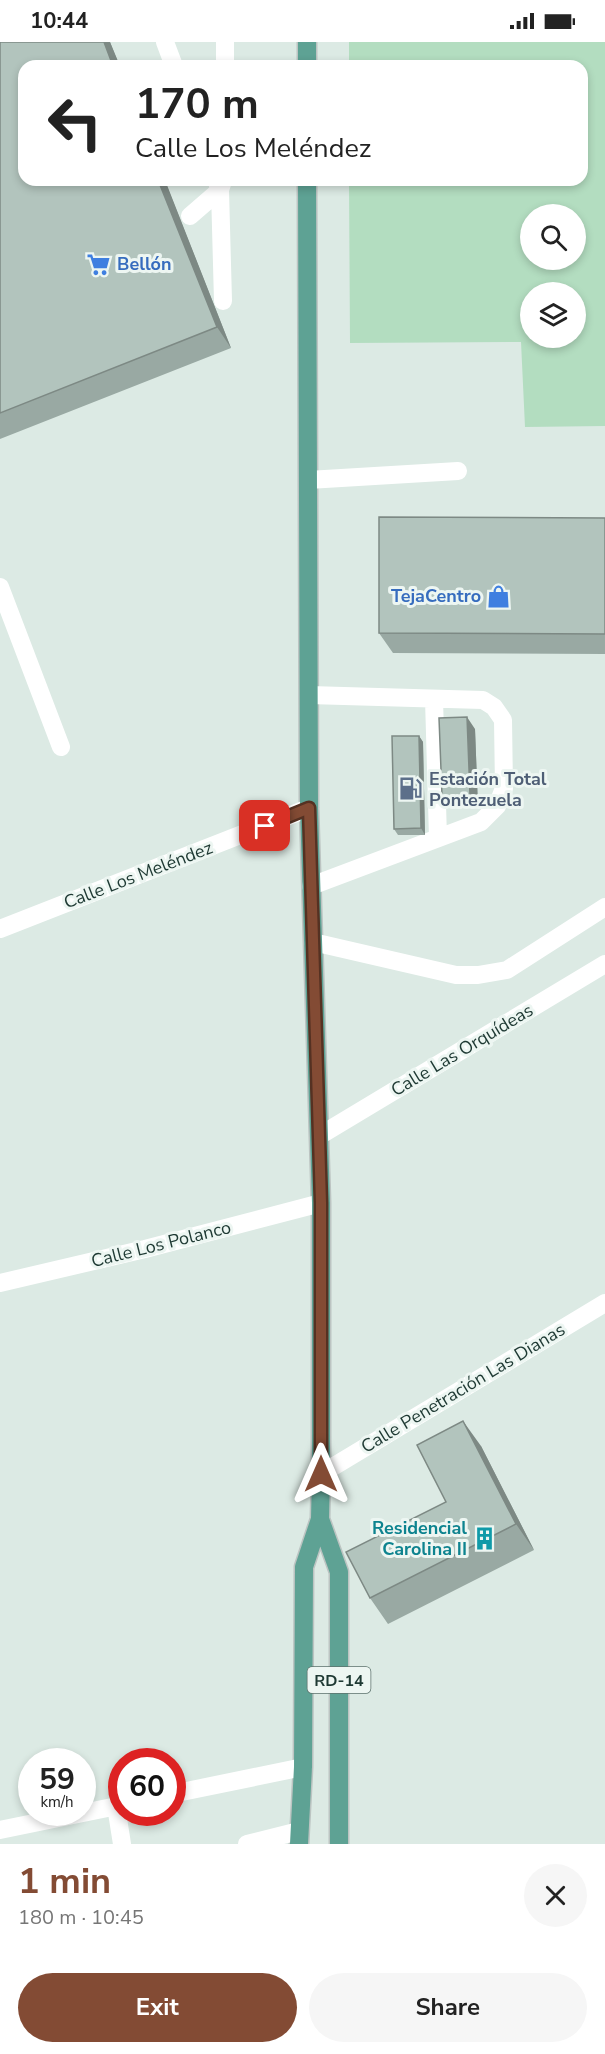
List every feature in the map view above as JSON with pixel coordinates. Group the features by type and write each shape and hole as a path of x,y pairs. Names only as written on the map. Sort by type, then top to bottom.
{"main road":[{"path":"307,42 307,60"},
{"name":"RD-14","path":"299,1838 303,1767 304,1568 320,1519 321,1474 321,1203 309,808 308,186"},
{"name":"RD-14","path":"320,1519 339,1572 339,1844"}],"street":[{"path":"165,42 172,60"},
{"path":"225,42 225,60"},
{"path":"190,216 217,186"},
{"path":"220,186 223,301"},
{"path":"308,480 458,471"},
{"path":"0,587 61,747"},
{"path":"309,695 483,700 494,707 503,720 504,788 497,806 481,822 311,886"},
{"path":"434,699 438,838"},
{"name":"Calle Los Meléndez","path":"0,929 309,808"},
{"path":"313,942 456,975 478,975 507,970 605,907"},
{"name":"Calle Las Orquídeas","path":"319,1136 605,964"},
{"name":"Calle Los Polanco","path":"0,1283 145,1250 321,1203"},
{"name":"Calle Penetración Las Dianas","path":"321,1474 605,1303"},
{"path":"186,1791 303,1767"},
{"path":"0,1830 108,1807"},
{"path":"121,1826 122,1844"},
{"path":"247,1844 299,1838"}],"green space":[{"path":"349,42 605,42 605,426 525,427 521,348 586,348 586,282 520,282 520,342 350,343 349,186 588,186 588,60 349,60"}],"building":[{"name":"Bellón","path":"0,42 104,42 111,60 18,60 18,186 160,186 217,327 0,413"},
{"name":"TejaCentro","path":"379,517 605,518 605,634 379,633"},
{"path":"467,717 470,795 442,796 439,718"},
{"name":"Estación Total Pontezuela","path":"392,736 419,736 421,828 394,829"},
{"path":"463,1421 516,1524 370,1598 346,1552 446,1502 417,1445"}],"place":[{"name":"Bellón","path":"99,264"},
{"name":"TejaCentro","path":"499,596"},
{"name":"Estación Total Pontezuela","path":"411,789"},
{"name":"Residencial Carolina II","path":"485,1538"}],"route":[{"path":"265,826 309,808 321,1203 321,1474"}]}
